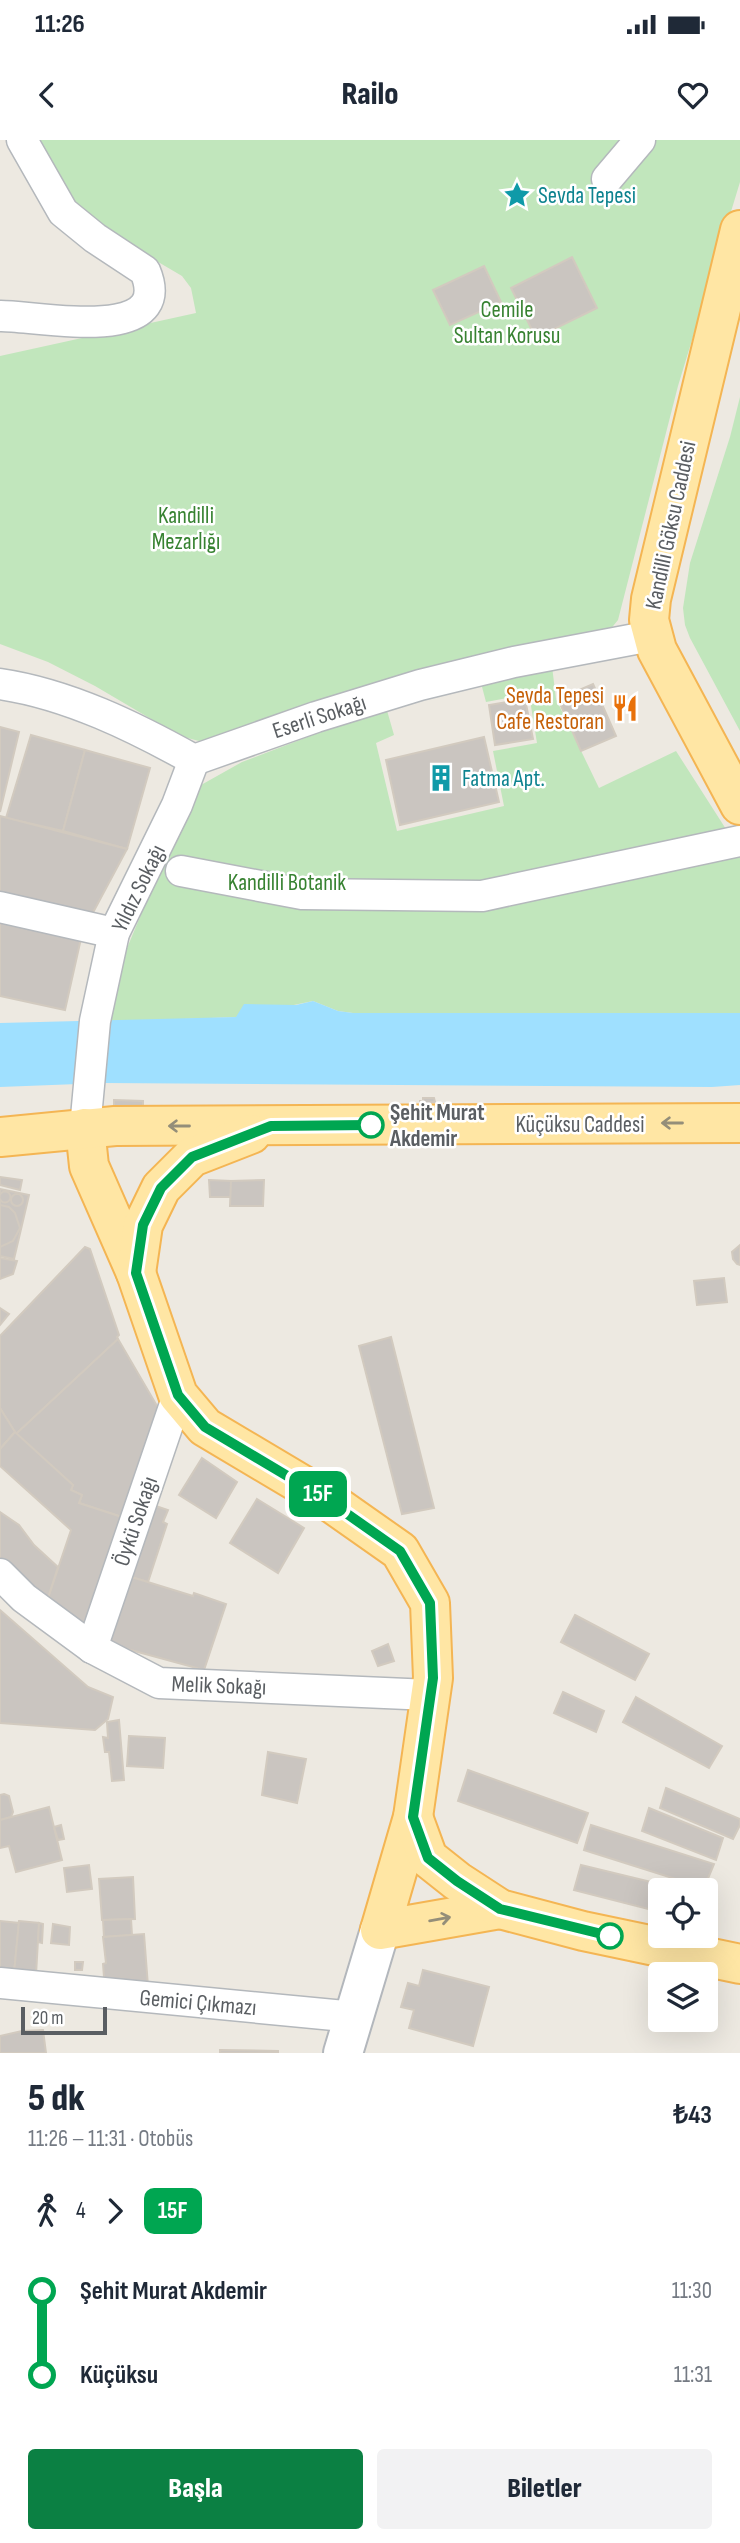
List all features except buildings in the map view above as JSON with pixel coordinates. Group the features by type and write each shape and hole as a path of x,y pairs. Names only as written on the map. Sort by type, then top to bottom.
{"main road":[{"name":"Kandilli Göksu Caddesi","path":"740,230 651,598 649,620 651,636 666,670 740,805"},
{"name":"Küçüksu Caddesi","path":"14,1135 86,1111 115,1126 740,1122"},
{"path":"86,1111 89,1166 136,1273 178,1395 205,1427 326,1499 400,1551 430,1603 433,1678 413,1817 380,1930 500,1909"},
{"path":"136,1273 143,1225 161,1188 192,1157 271,1126"},
{"path":"14,1135 67,1145 89,1166"},
{"path":"413,1817 428,1858 500,1909 583,1931 740,1964"}],"street":[{"path":"0,316 65,322 112,321 137,312 148,297 150,287 145,271 95,238 63,212 22,140"},
{"path":"607,179 640,140"},
{"name":"Eserli Sokağı","path":"194,760 371,699 441,679 651,636"},
{"path":"0,671 31,690"},
{"path":"0,684 31,690 116,721 194,760"},
{"name":"Yıldız Sokağı","path":"86,1111 95,1021 114,933 160,843 194,760"},
{"path":"181,871 302,894 482,895 740,841"},
{"path":"0,907 114,933"},
{"name":"Öykü Sokağı","path":"92,1648 178,1395"},
{"name":"Melik Sokağı","path":"0,1574 24,1598 92,1648 159,1684 430,1695"},
{"path":"342,2053 380,1930"},
{"name":"Gemici Çıkmazı","path":"0,1983 355,2017"}],"green space":[{"path":"35,140 740,140 740,182 678,386 618,620 609,631 598,637 435,665 199,741 180,736 48,662 0,644 0,356 196,313 191,288 182,276 80,216"},
{"path":"740,397 740,731 690,638 683,608 690,563"},
{"name":"Kandilli Botanik","path":"552,666 556,699 599,788 676,751 740,851 740,1013 353,1013 338,1011 313,1001 236,1017 106,1022 120,965 189,799 201,785 242,762 386,707 394,735 376,743 397,831 504,806 493,751 537,743 529,694 486,702 481,683"}],"water":[{"path":"313,1001 338,1011 353,1013 740,1013 740,1085 104,1083 0,1087 0,1023 236,1017 244,1004 296,1005"}],"bus line":[{"name":"15F","path":"371,1125 271,1126 192,1157 161,1188 143,1225 136,1273 178,1395 205,1427 326,1499 400,1551 430,1603 433,1678 413,1817 428,1858 500,1909 610,1936"}],"place":[{"name":"Sevda Tepesi","path":"517,195"},
{"name":"Sevda Tepesi Cafe Restoran","path":"625,708"},
{"name":"Fatma Apt.","path":"441,778"},
{"name":"Şehit Murat Akdemir","path":"371,1125"}],"park label":[{"name":"Cemile Sultan Korusu","path":"507,322"},
{"name":"Kandilli Mezarlığı","path":"186,528"}]}
